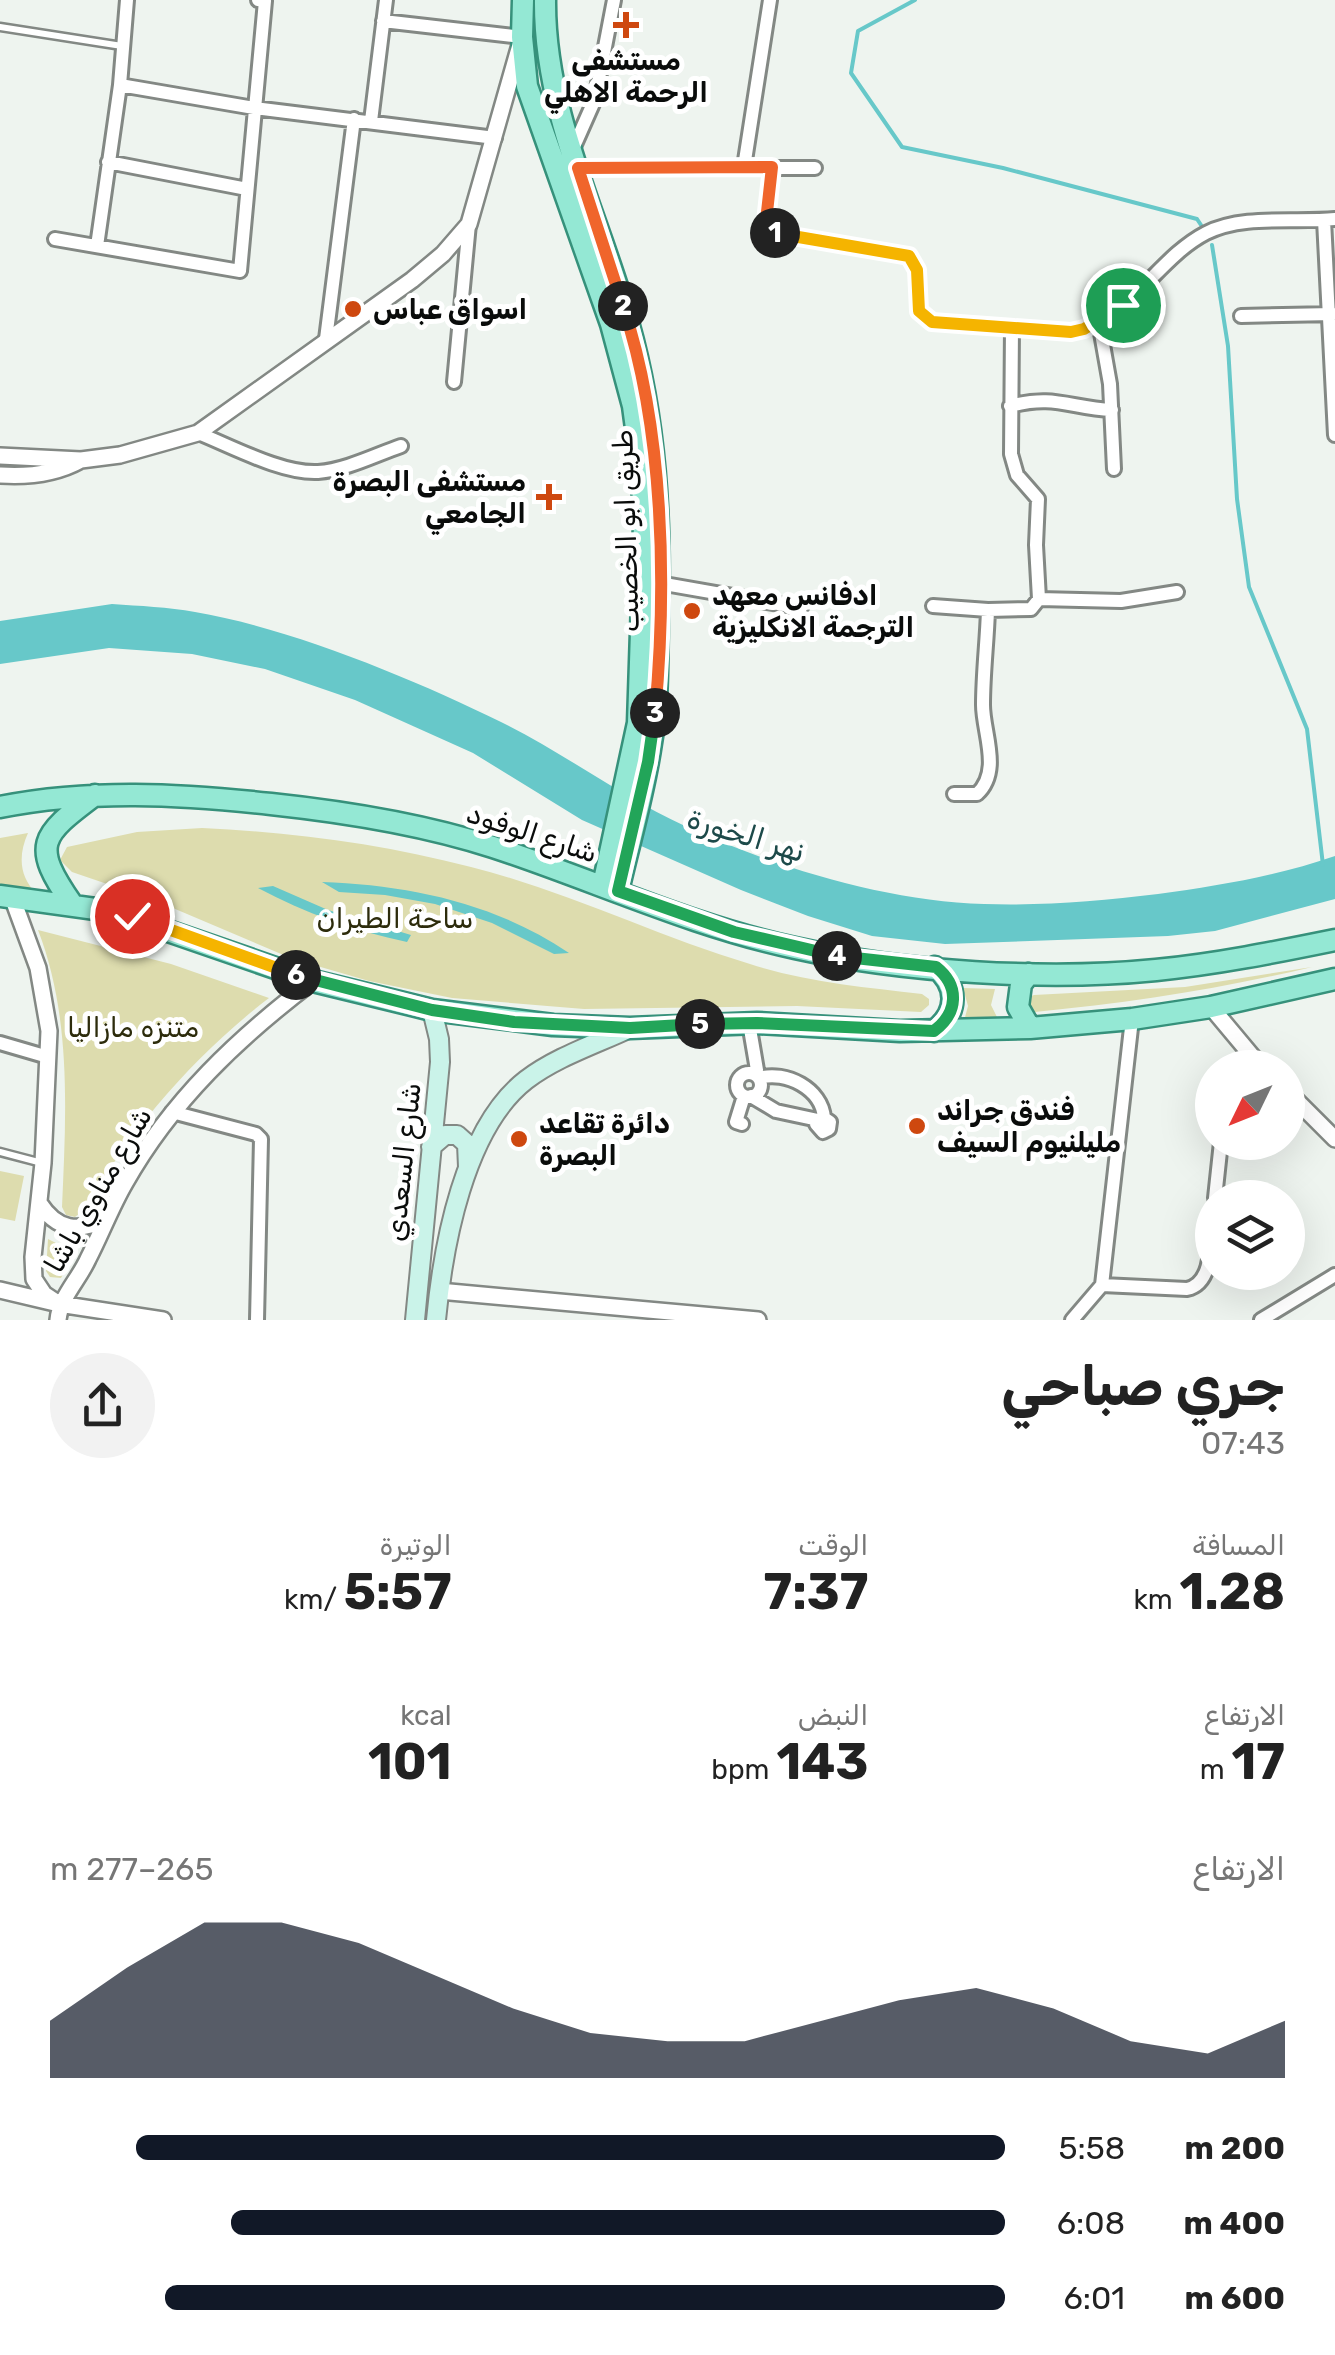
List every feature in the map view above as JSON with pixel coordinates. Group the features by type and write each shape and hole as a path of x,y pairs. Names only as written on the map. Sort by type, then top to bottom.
{"main road":[{"name":"طريق ابو الخصيب","path":"523,0 522,37 534,109 619,321 632,406 644,506 633,790"},
{"name":"طريق ابو الخصيب","path":"546,0 552,79 652,437 658,506 656,705 610,888"},
{"name":"شارع الوفود","path":"0,808 97,794 196,796 389,822 492,846 712,925 777,944 840,957 936,967 1029,974 1153,971 1335,940"},
{"path":"72,904 48,866 47,842 60,822 97,794"},
{"path":"6,897 132,916 313,981 432,1010 514,1022 630,1028 749,1023 934,1031 1030,1028 1211,1008 1335,979"},
{"path":"934,1031 943,1024 954,1004 950,983 936,967"},
{"path":"1029,974 1017,995 1018,1007 1030,1028"},
{"name":"شارع السعدي","path":"415,1320 440,1062 432,1010"},
{"name":"شارع السعدي","path":"436,1320 448,1232 484,1137 516,1089 545,1068 630,1028"},
{"path":"432,1147 445,1135 461,1137 469,1149 468,1172"}],"street":[{"path":"97,246 120,85 127,0"},
{"path":"54,239 240,270 266,1 258,0"},
{"path":"372,121 386,0"},
{"path":"614,0 595,99 575,159 815,168"},
{"path":"744,167 770,0"},
{"path":"383,21 522,37 469,224 454,382"},
{"path":"120,85 254,108 495,138"},
{"path":"326,340 354,119"},
{"path":"108,162 248,189"},
{"path":"772,167 766,221 772,231 904,253 916,264 917,305 926,320 1071,332 1098,322 1123,305 1180,252 1208,232 1223,226 1262,222 1329,220 1335,435"},
{"path":"0,456 81,460 120,455 198,433 428,267 469,224"},
{"path":"1242,316 1332,314"},
{"path":"1098,322 1110,384 1114,469"},
{"path":"933,606 1031,609 1039,599 1038,499 1014,468 1010,406 1012,328"},
{"path":"1010,406 1053,399 1087,409 1112,410"},
{"path":"198,433 308,472 331,470 401,446"},
{"path":"0,476 63,470 81,460"},
{"path":"659,583 801,608"},
{"path":"1039,599 1121,601 1177,592"},
{"path":"954,794 977,794 990,771 983,703 988,610"},
{"name":"شارع مناوي باشا","path":"6,897 44,988 49,1031 44,1163 33,1258 34,1278 58,1312"},
{"name":"شارع مناوي باشا","path":"58,1312 146,1148 172,1112 251,1030 313,981"},
{"path":"1211,1008 1247,1050"},
{"path":"1072,1320 1102,1285 1132,1019"},
{"path":"742,1124 736,1122 748,1096 760,1090 749,1023"},
{"path":"0,1042 48,1057"},
{"path":"742,1074 776,1076 814,1092 824,1106 821,1119 767,1108 748,1096 739,1092 738,1079 742,1074"},
{"path":"1305,1109 1335,1139"},
{"path":"172,1112 256,1134 261,1140 257,1320"},
{"path":"40,1204 50,1220 72,1228 106,1219"},
{"path":"1262,1320 1335,1275"},
{"path":"18,1294 29,1289 34,1278"},
{"path":"1102,1285 1195,1286"},
{"name":"شارع مناوي باشا","path":"0,1290 58,1312 163,1320"},
{"path":"439,1291 758,1320"}],"lane":[{"path":"0,26 123,46"},
{"path":"0,1152 44,1163"}],"green space":[{"name":"ساحة الطيران","path":"202,828 337,840 438,859 542,888 750,964 814,980 922,994 929,999 929,1005 921,1012 797,1006 584,1009 452,998 369,981 293,959 154,900 72,872 60,860 67,847 137,832"},
{"path":"28,833 22,865 37,894 0,888 0,838"},
{"name":"متنزه مازاليا","path":"38,930 171,964 269,998 216,1043 167,1094 123,1150 85,1209 75,1217 66,1215 62,1207 62,1032 49,963"},
{"path":"1312,967 1139,1000 1035,1012 1027,1006 1029,997 1034,995 1185,987"},
{"path":"963,988 995,989 991,1005 998,1019 964,1021 968,1006"},
{"path":"0,1171 24,1176 15,1221 0,1218"},
{"path":"48,1239 62,1246 78,1247 61,1278 50,1277 46,1271"}],"water":[{"name":"نهر الخورة","path":"112,604 175,609 232,620 351,657 501,722 685,826 793,868 870,889 984,904 1071,902 1225,884 1335,856 1335,899 1215,931 1168,936 945,944 872,936 741,890 582,820 473,753 355,700 265,669 192,654 109,648 0,664 0,621"},
{"path":"322,882 387,887 450,900 511,921 569,953 554,954 492,923 435,904 339,892"},
{"path":"273,886 328,910 411,935 407,942 349,927 258,888"}],"waterway":[{"path":"915,0 858,31 851,73 902,147 1003,168 1197,219 1201,225"},
{"path":"1212,245 1228,346 1237,499 1249,587 1307,729 1323,865"}],"place":[{"name":"مستشفى الرحمة الاهلي","path":"626,25"},
{"name":"اسواق عباس","path":"353,309"},
{"name":"مستشفى البصرة الجامعي","path":"549,497"},
{"name":"ادفانس معهد الترجمة الانكليزية","path":"692,611"},
{"name":"فندق جراند مليلنيوم السيف","path":"917,1126"},
{"name":"دائرة تقاعد البصرة","path":"519,1139"}],"route":[{"path":"132,916 313,981 470,1016 598,1028 757,1023 934,1031 950,1015 954,1004 950,983 936,967 794,948 734,932 618,891 654,724 658,506 652,437 640,369 578,168 772,167 768,228 775,234 909,256 916,264 919,311 932,322 1071,332 1098,322 1123,305"}]}
